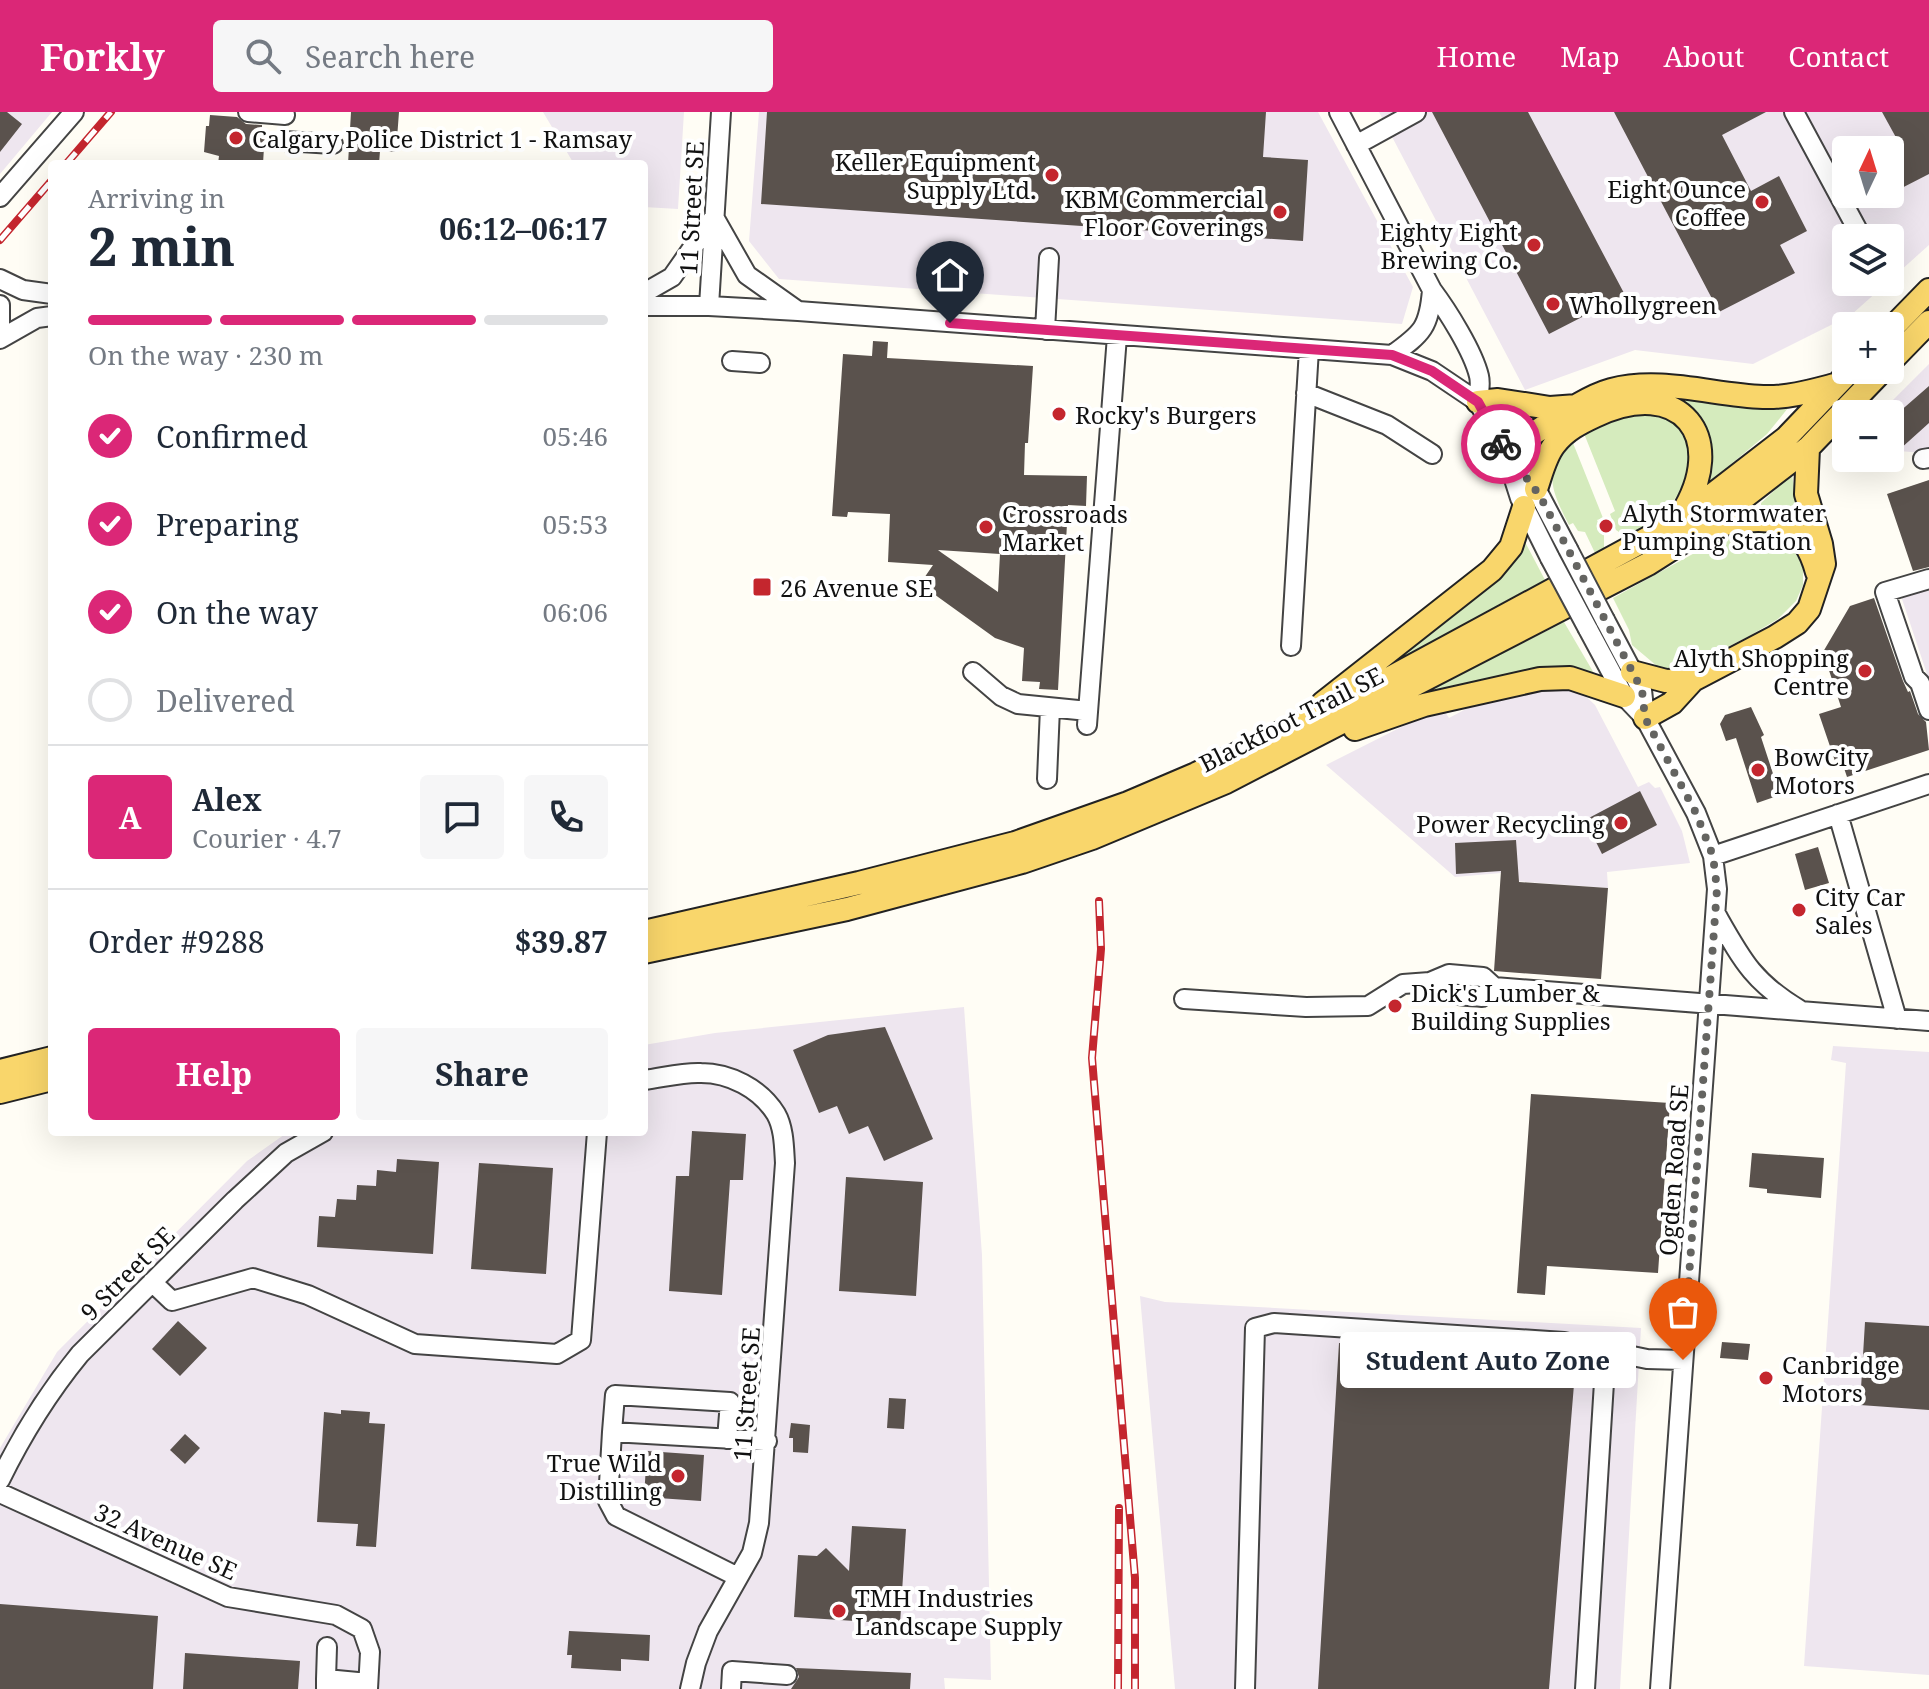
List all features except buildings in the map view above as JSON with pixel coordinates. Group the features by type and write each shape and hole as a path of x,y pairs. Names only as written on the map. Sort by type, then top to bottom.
{"main road":[{"path":"1904,316 1929,290"},
{"path":"1904,348 1929,322"},
{"path":"1505,451 1608,391 1637,385 1765,397 1798,395 1832,382"},
{"name":"Blackfoot Trail SE","path":"648,951 847,909 1022,862 1092,838 1226,782 1310,730 1676,523 1786,438 1837,384"},
{"name":"Blackfoot Trail SE","path":"648,931 859,883 1015,843 1128,803 1310,730 1648,564 1703,529 1808,448 1870,384"},
{"path":"1478,402 1498,400 1550,408 1579,406"},
{"path":"1310,730 1337,690 1380,660 1492,570 1511,547 1552,447 1575,426 1627,404 1652,403 1671,407 1687,417 1701,449 1697,485 1676,523"},
{"path":"1645,718 1672,703 1693,680 1775,637 1797,623 1809,609 1824,564 1806,494 1808,448"},
{"path":"1703,529 1757,518 1783,523 1794,529 1810,551 1819,585"},
{"path":"1632,672 1666,681 1693,680"},
{"path":"1310,730 1363,727 1424,705 1540,679 1570,678 1624,696"},
{"path":"0,1071 48,1059"},
{"path":"0,1092 48,1080"}],"street":[{"path":"0,197 74,112"},
{"path":"248,112 285,115"},
{"name":"11 Street SE","path":"709,306 721,112"},
{"path":"1339,112 1480,377 1478,402"},
{"path":"1356,145 1416,112"},
{"path":"1794,112 1854,224"},
{"path":"284,141 333,144"},
{"path":"648,291 672,277 714,217 747,275 798,311"},
{"path":"1045,330 1049,258"},
{"path":"0,279 23,290 48,293"},
{"path":"1392,355 1412,341 1429,320 1432,290"},
{"path":"0,305 0,327"},
{"path":"648,306 798,311 1392,355 1432,371 1478,402 1530,498"},
{"path":"0,339 37,318 48,317"},
{"path":"973,672 1001,696 1018,704 1088,718 1117,336"},
{"path":"1291,646 1309,349"},
{"path":"732,361 760,363"},
{"path":"1306,393 1387,425 1432,454"},
{"name":"Ogden Road SE","path":"1530,498 1568,549 1624,696 1645,718 1696,813 1713,856 1717,889 1660,1689"},
{"name":"Ogden Road SE","path":"1530,498 1550,558 1642,690 1645,718"},
{"path":"1929,579 1885,592 1914,677 1920,683 1929,710"},
{"path":"1047,779 1050,708"},
{"path":"1713,856 1929,784"},
{"path":"1838,814 1897,1019"},
{"path":"1715,913 1757,979 1806,1013"},
{"path":"1184,999 1306,1007 1368,1006 1403,984 1430,982 1449,974 1483,977 1494,987 1929,1021"},
{"name":"11 Street SE","path":"648,1079 699,1073 728,1076 760,1095 777,1115 784,1139 767,1441 759,1523 752,1553 708,1631 690,1689"},
{"name":"9 Street SE","path":"0,1480 18,1444 58,1381 80,1354 286,1153 316,1136"},
{"path":"152,1282 172,1301 253,1278 308,1295 415,1344 557,1354 581,1340 597,1136"},
{"path":"1245,1689 1255,1328 1274,1323 1564,1342 1647,1359 1683,1360"},
{"path":"1585,1689 1606,1350"},
{"path":"727,1439 730,1402 615,1395 608,1501 616,1516 738,1577"},
{"path":"612,1432 767,1441"},
{"name":"32 Avenue SE","path":"0,1493 228,1597 336,1615 362,1629 370,1652 368,1686"},
{"path":"327,1647 326,1684 368,1686"},
{"path":"731,1689 732,1671 787,1675"}],"shaded area":[{"path":"0,112 52,112 0,174"},
{"path":"543,112 684,112 678,209 648,207 648,160 572,160"},
{"path":"759,112 1318,112 1413,287 1402,324 779,279 749,241"},
{"path":"1379,112 1929,112 1929,245 1904,267 1904,224 1832,224 1832,296 1872,296 1854,312 1832,312 1832,324 1753,364 1635,350 1525,390"},
{"path":"1929,364 1929,448 1922,453 1904,451 1904,400 1893,400"},
{"path":"1929,588 1929,680 1901,596"},
{"path":"1545,687 1578,689 1595,705 1638,787 1649,782 1655,788 1660,787 1682,831 1690,863 1607,872 1608,888 1501,880 1501,873 1455,877 1326,765 1423,716 1445,712 1449,718 1481,701"},
{"path":"964,1007 982,1255 991,1680 944,1678 945,1689 0,1689 0,1448 57,1352 247,1161 282,1136 648,1136 648,1044 715,1033"},
{"path":"1833,1046 1929,1052 1929,1675 1804,1666 1846,1063 1831,1060"},
{"path":"1140,1296 1165,1302 1641,1328 1620,1689 1175,1689"}],"green space":[{"path":"1674,397 1749,408 1788,408 1767,434 1705,486"},
{"path":"1639,411 1662,415 1677,424 1686,438 1691,461 1688,475 1674,500 1652,522 1628,538 1616,530 1610,514 1615,511 1583,431"},
{"path":"1571,438 1603,518 1597,520 1604,534 1604,549 1595,553 1585,532 1578,531 1573,523 1569,525 1554,491 1552,480 1556,460"},
{"path":"1792,474 1803,523 1785,512 1761,508 1761,503"},
{"path":"1762,524 1791,538 1803,561 1803,585 1796,601 1778,619 1681,671 1664,672 1632,645 1629,630 1613,598 1729,534"},
{"path":"1523,538 1545,580 1498,605 1499,610 1389,667 1387,665"},
{"path":"1564,622 1595,675 1575,667 1549,666 1405,702 1516,642 1519,645"}],"railway":[{"path":"69,160 111,112"},
{"path":"0,240 48,185"},
{"path":"1099,901 1101,949 1092,1058 1135,1578 1135,1689"},
{"path":"1118,1689 1119,1508"}],"way so far":[{"path":"1501,444 1536,489 1642,690 1645,718 1696,813 1713,856 1717,889 1683,1360"}],"place":[{"name":"Calgary Police District 1 - Ramsay","path":"236,138"},
{"name":"Keller Equipment Supply Ltd.","path":"1052,175"},
{"name":"Eight Ounce Coffee","path":"1762,202"},
{"name":"KBM Commercial Floor Coverings","path":"1280,212"},
{"name":"Eighty Eight Brewing Co.","path":"1534,245"},
{"name":"Whollygreen","path":"1553,304"},
{"name":"Rocky's Burgers","path":"1059,414"},
{"name":"Alyth Stormwater Pumping Station","path":"1606,526"},
{"name":"Crossroads Market","path":"986,527"},
{"name":"26 Avenue SE","path":"762,587"},
{"name":"Alyth Shopping Centre","path":"1865,671"},
{"name":"BowCity Motors","path":"1758,770"},
{"name":"Power Recycling","path":"1621,823"},
{"name":"City Car Sales","path":"1799,910"},
{"name":"Dick's Lumber & Building Supplies","path":"1395,1006"},
{"name":"Student Auto Zone","path":"1683,1360"},
{"name":"Canbridge Motors","path":"1766,1378"},
{"name":"True Wild Distilling","path":"678,1476"},
{"name":"TMH Industries Landscape Supply","path":"839,1611"}],"route":[{"path":"950,323 1392,355 1432,371 1478,402 1501,444"}]}
